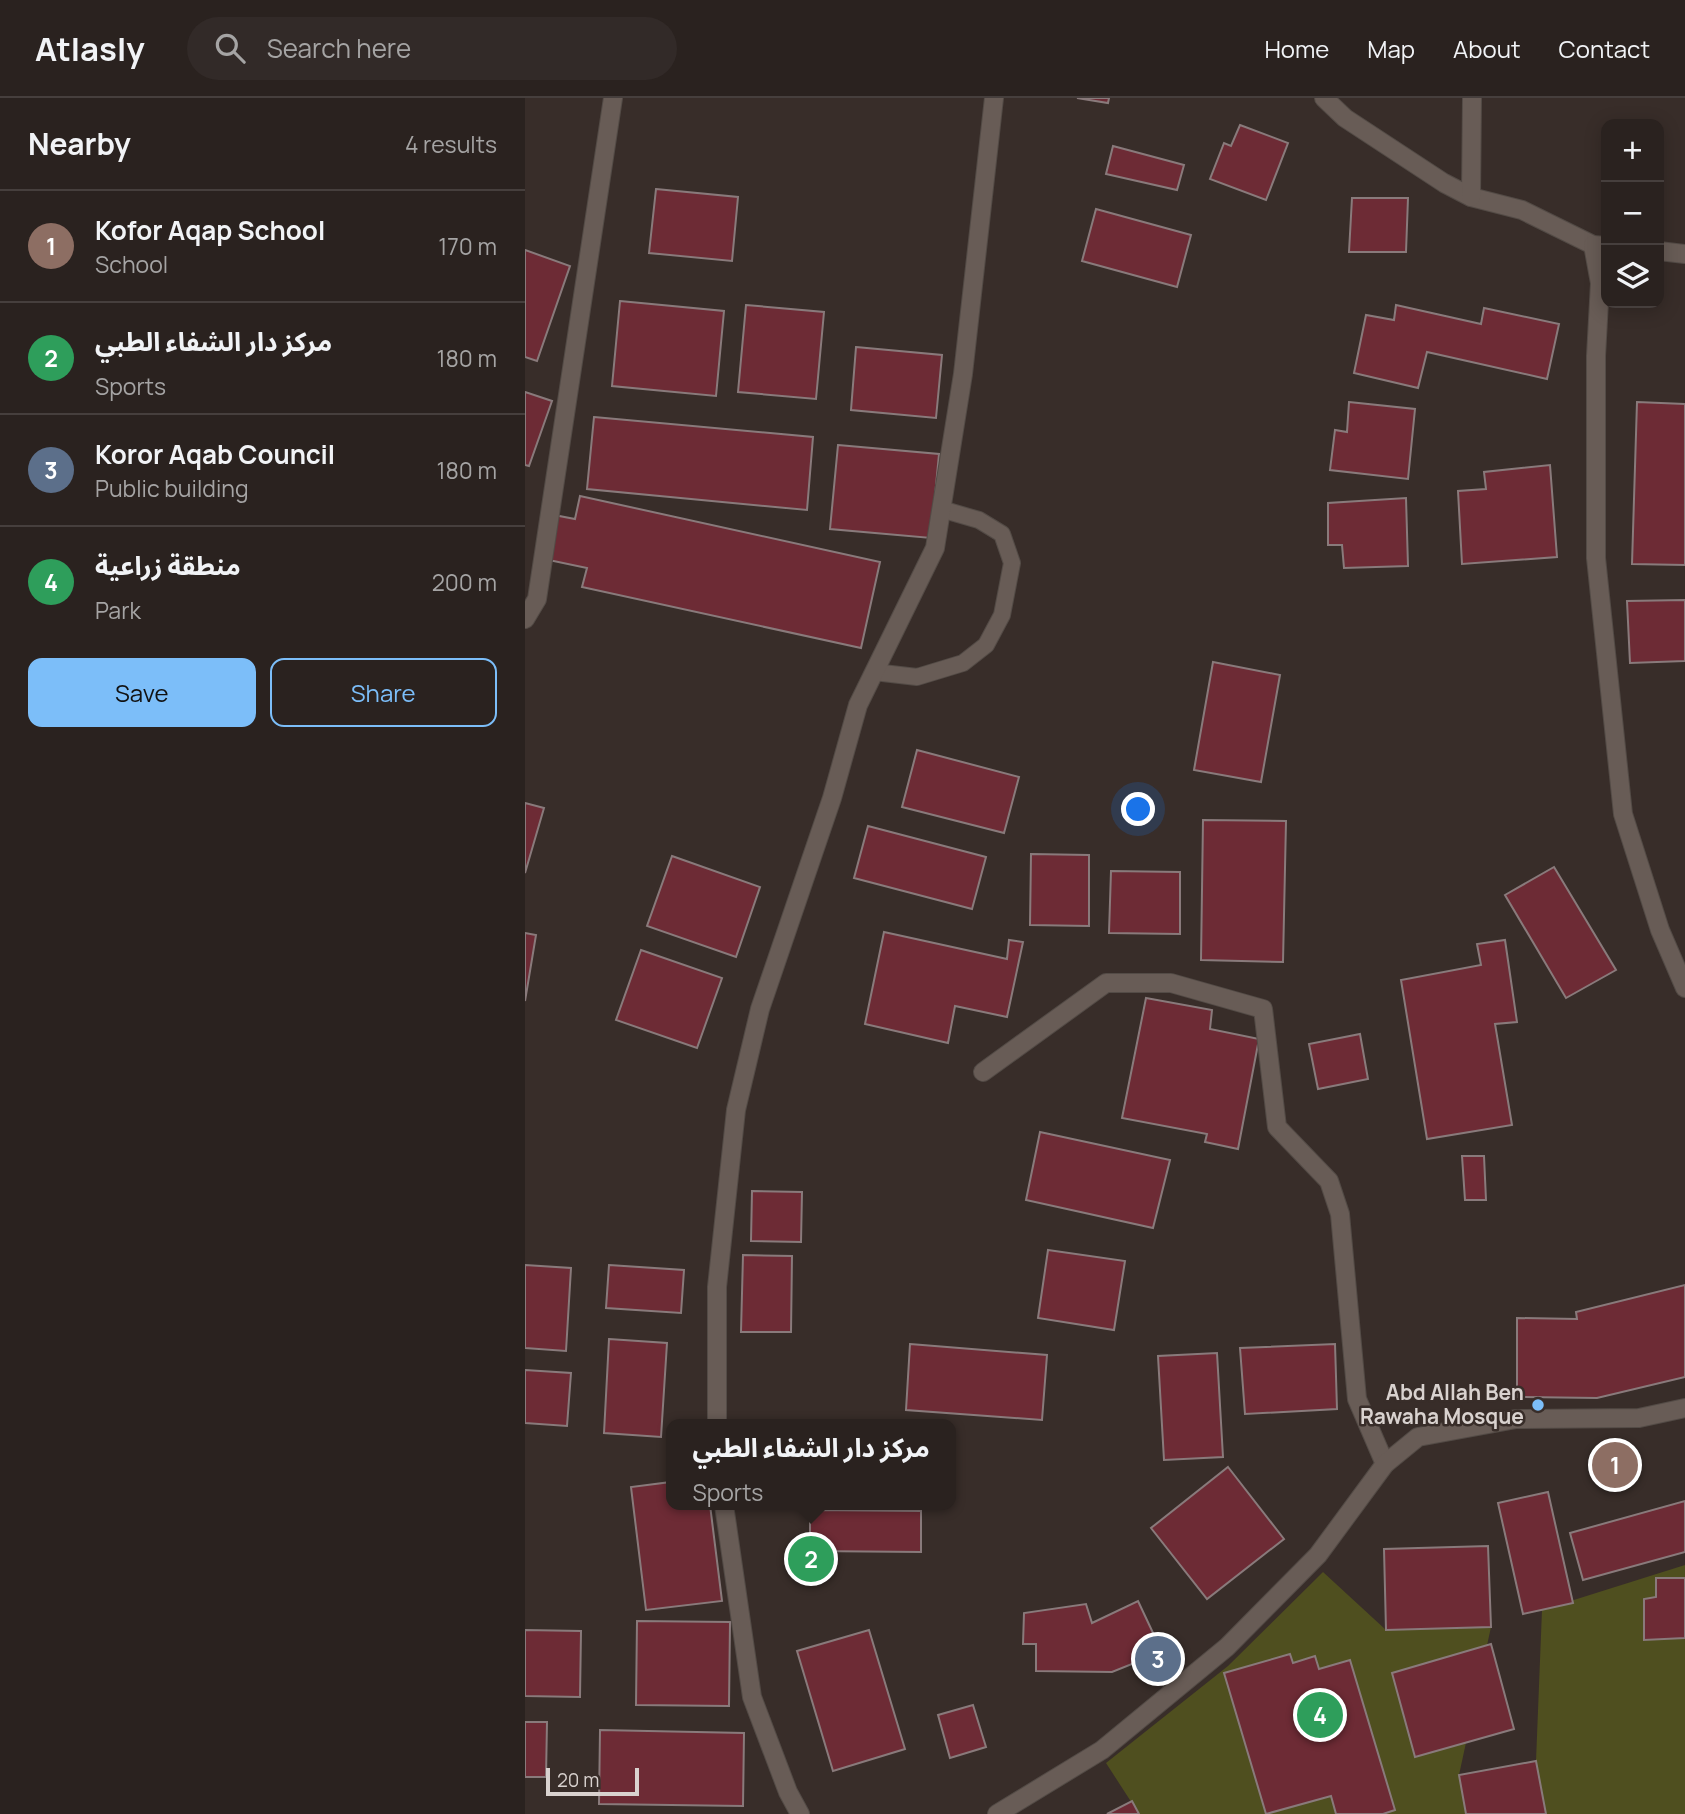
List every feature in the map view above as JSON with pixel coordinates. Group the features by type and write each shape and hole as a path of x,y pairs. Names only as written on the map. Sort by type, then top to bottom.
{"street":[{"path":"525,619 537,599 613,98"},
{"path":"717,1419 717,1287 736,1110 760,1009 832,798 858,705 935,548 963,374 994,98"},
{"path":"1325,98 1345,118 1444,183 1471,197 1522,210 1600,246 1596,356 1596,558 1623,814 1660,930 1685,988"},
{"path":"1471,197 1472,98"},
{"path":"1664,252 1685,254"},
{"path":"983,1072 1106,983 1171,983 1263,1009 1277,1127 1329,1181 1340,1214 1357,1399 1385,1464"},
{"path":"997,1814 1102,1750 1227,1647 1318,1555 1385,1464 1418,1437 1516,1419 1639,1418 1685,1408"},
{"path":"725,1510 752,1697 788,1792 800,1814"}],"lane":[{"path":"874,673 917,677 963,663 986,645 1002,615 1011,563 1002,534 979,520 941,509"}],"shaded area":[{"path":"1685,1565 1685,1814 1546,1814 1536,1761 1542,1610"},
{"path":"1323,1572 1386,1630 1491,1627 1459,1775 1466,1814 1139,1814 1106,1763 1228,1666"}],"building":[{"path":"1077,98 1109,98 1108,103"},
{"path":"1240,125 1288,143 1266,200 1210,179 1224,143 1231,146"},
{"path":"1113,146 1184,165 1177,190 1106,174"},
{"path":"656,189 738,197 732,261 649,253"},
{"path":"1352,198 1408,198 1406,252 1349,252"},
{"path":"1096,209 1191,235 1177,287 1082,261"},
{"path":"525,250 570,266 537,361 525,357"},
{"path":"620,301 724,311 716,396 612,386"},
{"path":"746,305 824,312 816,399 738,392"},
{"path":"1396,305 1481,324 1484,308 1559,324 1547,379 1427,352 1418,388 1354,373 1366,315 1394,320"},
{"path":"856,347 942,355 936,418 851,410"},
{"path":"525,392 552,401 529,466 525,465"},
{"path":"1349,402 1415,409 1408,479 1330,470 1335,430 1347,432"},
{"path":"1637,402 1685,404 1685,565 1632,564"},
{"path":"594,417 813,437 807,510 587,489"},
{"path":"838,445 939,454 931,538 830,529"},
{"path":"1550,465 1557,557 1462,564 1458,491 1486,489 1484,472"},
{"path":"580,496 880,562 861,648 582,587 587,568 544,559 554,515 575,519"},
{"path":"1406,498 1408,566 1344,568 1342,545 1328,545 1328,503"},
{"path":"1685,600 1685,661 1630,663 1627,601"},
{"path":"1213,662 1280,675 1261,782 1194,770"},
{"path":"917,750 1019,777 1004,833 902,807"},
{"path":"525,803 544,808 525,873"},
{"path":"1203,820 1286,821 1283,962 1201,960"},
{"path":"868,826 986,857 972,909 854,878"},
{"path":"1031,854 1089,855 1089,926 1030,925"},
{"path":"672,856 760,887 736,957 647,926"},
{"path":"1554,867 1616,970 1566,998 1505,895"},
{"path":"1111,871 1180,872 1180,934 1109,933"},
{"path":"884,932 1007,959 1009,940 1023,942 1007,1017 955,1006 948,1043 865,1024"},
{"path":"525,933 536,935 525,1001"},
{"path":"1505,940 1517,1022 1495,1024 1512,1125 1427,1139 1401,980 1481,965 1477,944"},
{"path":"641,950 722,978 697,1048 616,1020"},
{"path":"1146,998 1212,1010 1210,1029 1259,1039 1238,1149 1205,1142 1207,1134 1122,1118"},
{"path":"1360,1034 1368,1079 1318,1089 1309,1044"},
{"path":"1040,1132 1170,1160 1153,1228 1026,1200"},
{"path":"1462,1156 1484,1156 1486,1200 1465,1200"},
{"path":"752,1191 802,1192 801,1242 751,1241"},
{"path":"1048,1250 1125,1261 1114,1330 1038,1318"},
{"path":"743,1255 792,1256 791,1332 741,1332"},
{"path":"525,1265 571,1268 566,1351 525,1348"},
{"path":"609,1265 684,1270 681,1313 606,1308"},
{"path":"1685,1285 1685,1377 1597,1398 1517,1397 1517,1318 1577,1319 1576,1312"},
{"path":"609,1339 667,1343 661,1437 604,1433"},
{"path":"910,1344 1047,1355 1042,1420 906,1410"},
{"path":"1335,1344 1337,1409 1245,1414 1240,1348"},
{"path":"1217,1353 1223,1457 1164,1460 1158,1356"},
{"path":"525,1370 571,1373 567,1426 525,1423"},
{"path":"1228,1467 1284,1539 1207,1599 1151,1528"},
{"path":"666,1483 666,1510 711,1510 722,1601 646,1610 631,1487"},
{"path":"1548,1492 1573,1603 1523,1614 1498,1503"},
{"path":"1685,1501 1685,1552 1583,1580 1570,1533"},
{"path":"810,1510 921,1511 921,1552 810,1551"},
{"path":"1488,1546 1491,1627 1386,1630 1384,1549"},
{"path":"1656,1578 1685,1578 1685,1638 1644,1640 1644,1599 1656,1597"},
{"path":"1138,1601 1162,1652 1112,1672 1036,1671 1036,1644 1023,1644 1024,1613 1086,1604 1092,1623"},
{"path":"637,1621 730,1622 729,1706 636,1705"},
{"path":"525,1630 581,1631 580,1697 525,1696"},
{"path":"869,1630 905,1749 833,1771 797,1651"},
{"path":"1491,1644 1514,1729 1415,1757 1392,1673"},
{"path":"1290,1654 1293,1663 1315,1656 1319,1669 1350,1660 1395,1810 1383,1814 1336,1814 1331,1796 1266,1814 1224,1673"},
{"path":"973,1705 986,1747 950,1758 938,1715"},
{"path":"525,1722 547,1722 546,1777 525,1777"},
{"path":"600,1730 744,1733 743,1806 599,1804"},
{"path":"1536,1761 1546,1814 1466,1814 1459,1775"},
{"path":"1132,1801 1139,1814 1107,1814"}],"place":[{"name":"Abd Allah Ben Rawaha Mosque","path":"1538,1405"},
{"name":"Kofor Aqap School","path":"1615,1465"},
{"name":"مركز دار الشفاء الطبي","path":"811,1559"},
{"name":"Koror Aqab Council","path":"1158,1659"},
{"name":"منطقة زراعية","path":"1320,1715"}]}
